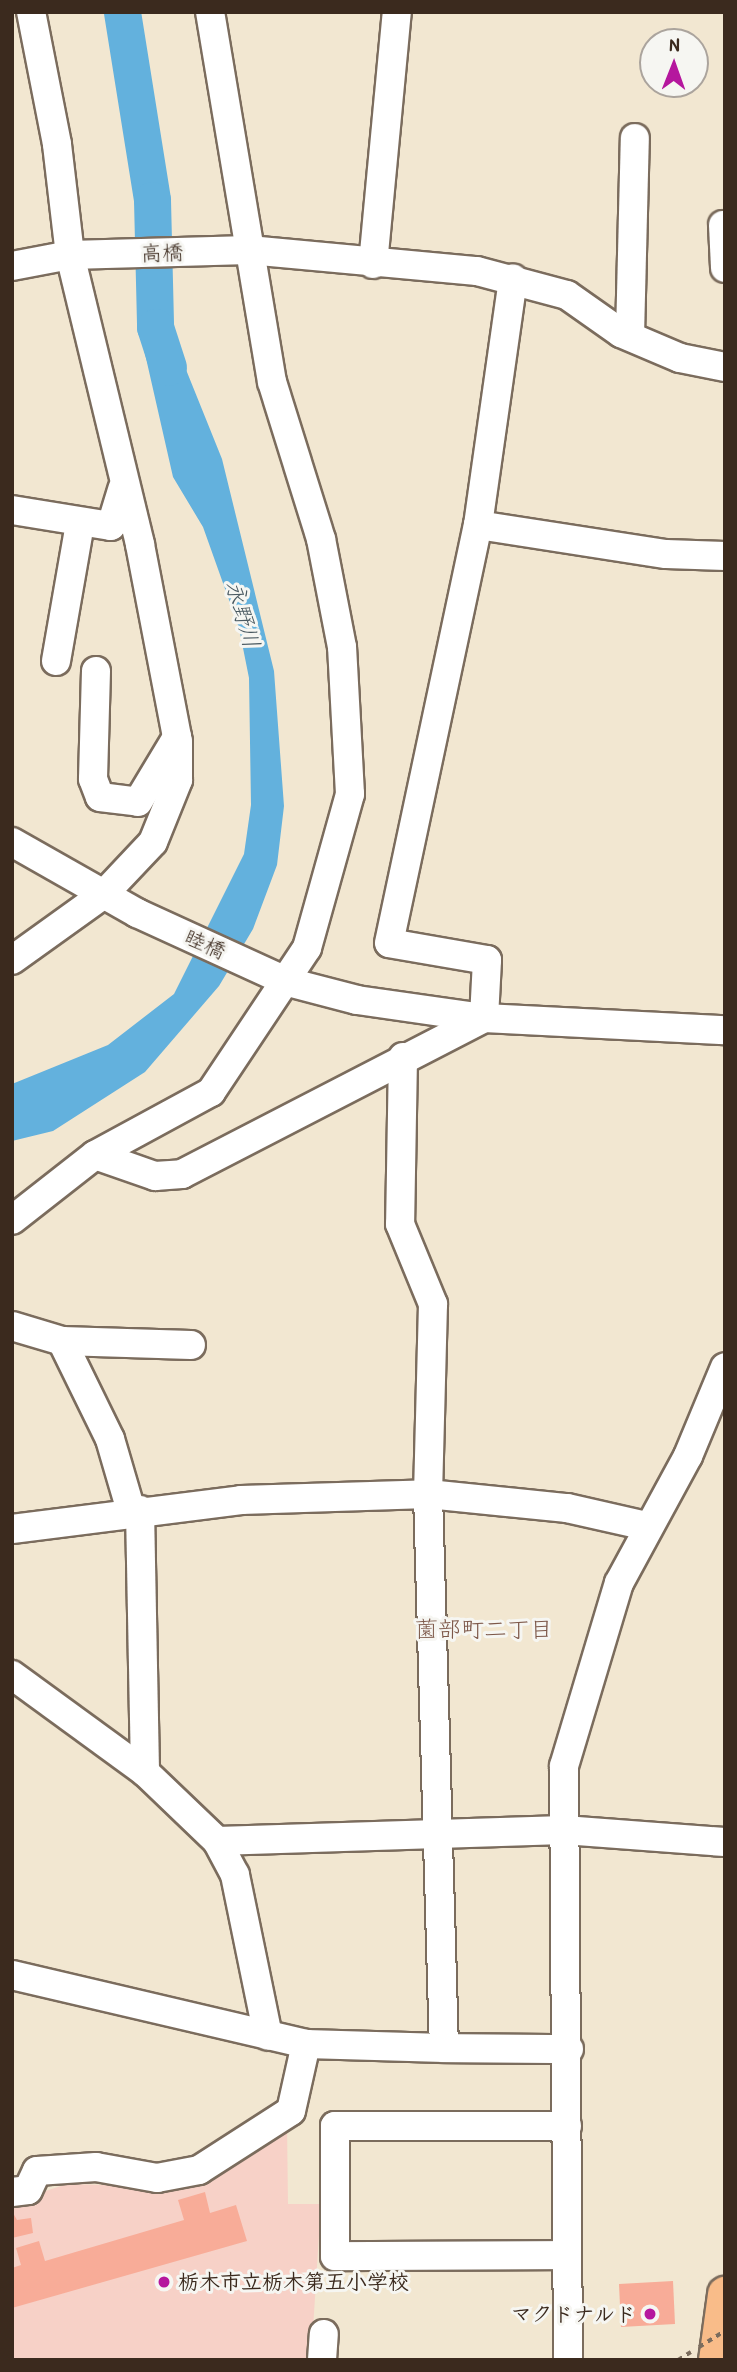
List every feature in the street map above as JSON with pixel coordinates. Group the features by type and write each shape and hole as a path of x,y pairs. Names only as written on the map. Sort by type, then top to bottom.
{"main road":[{"path":"708,2353 725,2294"}],"street":[{"path":"12,960 104,894 153,842 178,780 177,737 140,544 122,489 83,255 57,144 31,12"},
{"path":"12,1220 96,1156 211,1092 281,979 307,948 338,857 350,794 350,727 321,539 272,382 239,250 210,12"},
{"path":"373,264 397,12"},
{"path":"630,336 635,138"},
{"path":"723,225 725,268"},
{"name":"高橋","path":"12,265 83,255 239,250 513,278 567,295 630,336 680,358 725,367"},
{"path":"96,1156 155,1176 182,1174 403,1057 484,1018 488,960 389,943 478,525 513,278"},
{"path":"12,510 111,526 122,489"},
{"path":"56,661 80,523"},
{"path":"478,525 666,554 725,556"},
{"path":"96,671 93,779 100,797 138,802 177,737"},
{"name":"睦橋","path":"12,842 137,913 281,979 357,1000 484,1018 725,1030"},
{"path":"403,1057 400,1224 433,1304 428,1494 440,1833 444,2048"},
{"path":"12,1326 62,1341 191,1345"},
{"path":"62,1341 110,1439 136,1511 145,1772"},
{"path":"568,2360 564,2255 569,2049 564,1766 601,1635 646,1526 688,1456 725,1367"},
{"path":"12,1529 136,1511 428,1494 567,1508 646,1526"},
{"path":"12,1675 145,1772 217,1841 235,1875 268,2036"},
{"path":"217,1841 564,1830 725,1842"},
{"path":"12,1976 306,2044 569,2049"},
{"path":"12,2192 27,2190 37,2171 96,2167 156,2178 199,2170 291,2111 306,2044"},
{"path":"564,2255 335,2256 335,2126 567,2126"}],"path":[{"path":"708,2353 725,2331"}],"shaded area":[{"name":"栃木市立栃木第五小学校","path":"287,2124 288,2204 321,2204 311,2360 12,2360 12,2202 67,2184 188,2187"}],"water":[{"path":"164,315 222,459 274,671 284,806 277,865 253,929 219,986 145,1072 53,1131 12,1141 12,1084 108,1045 174,994 244,854 251,805 249,678 239,628 203,527 173,477 138,323"}],"building":[{"path":"205,2192 210,2213 236,2205 247,2241 12,2308 12,2268 21,2265 16,2248 39,2241 45,2261 184,2220 178,2200"},
{"path":"12,2211 17,2220 31,2218 33,2233 12,2238"},
{"path":"673,2281 675,2324 621,2327 619,2284"}],"waterway":[{"name":"永野川","path":"122,12 152,200 155,327 168,367"}],"place":[{"name":"栃木市立栃木第五小学校","path":"164,2282"},
{"name":"マクドナルド","path":"650,2314"}],"district":[{"name":"薗部町二丁目","path":"484,1629"}]}
